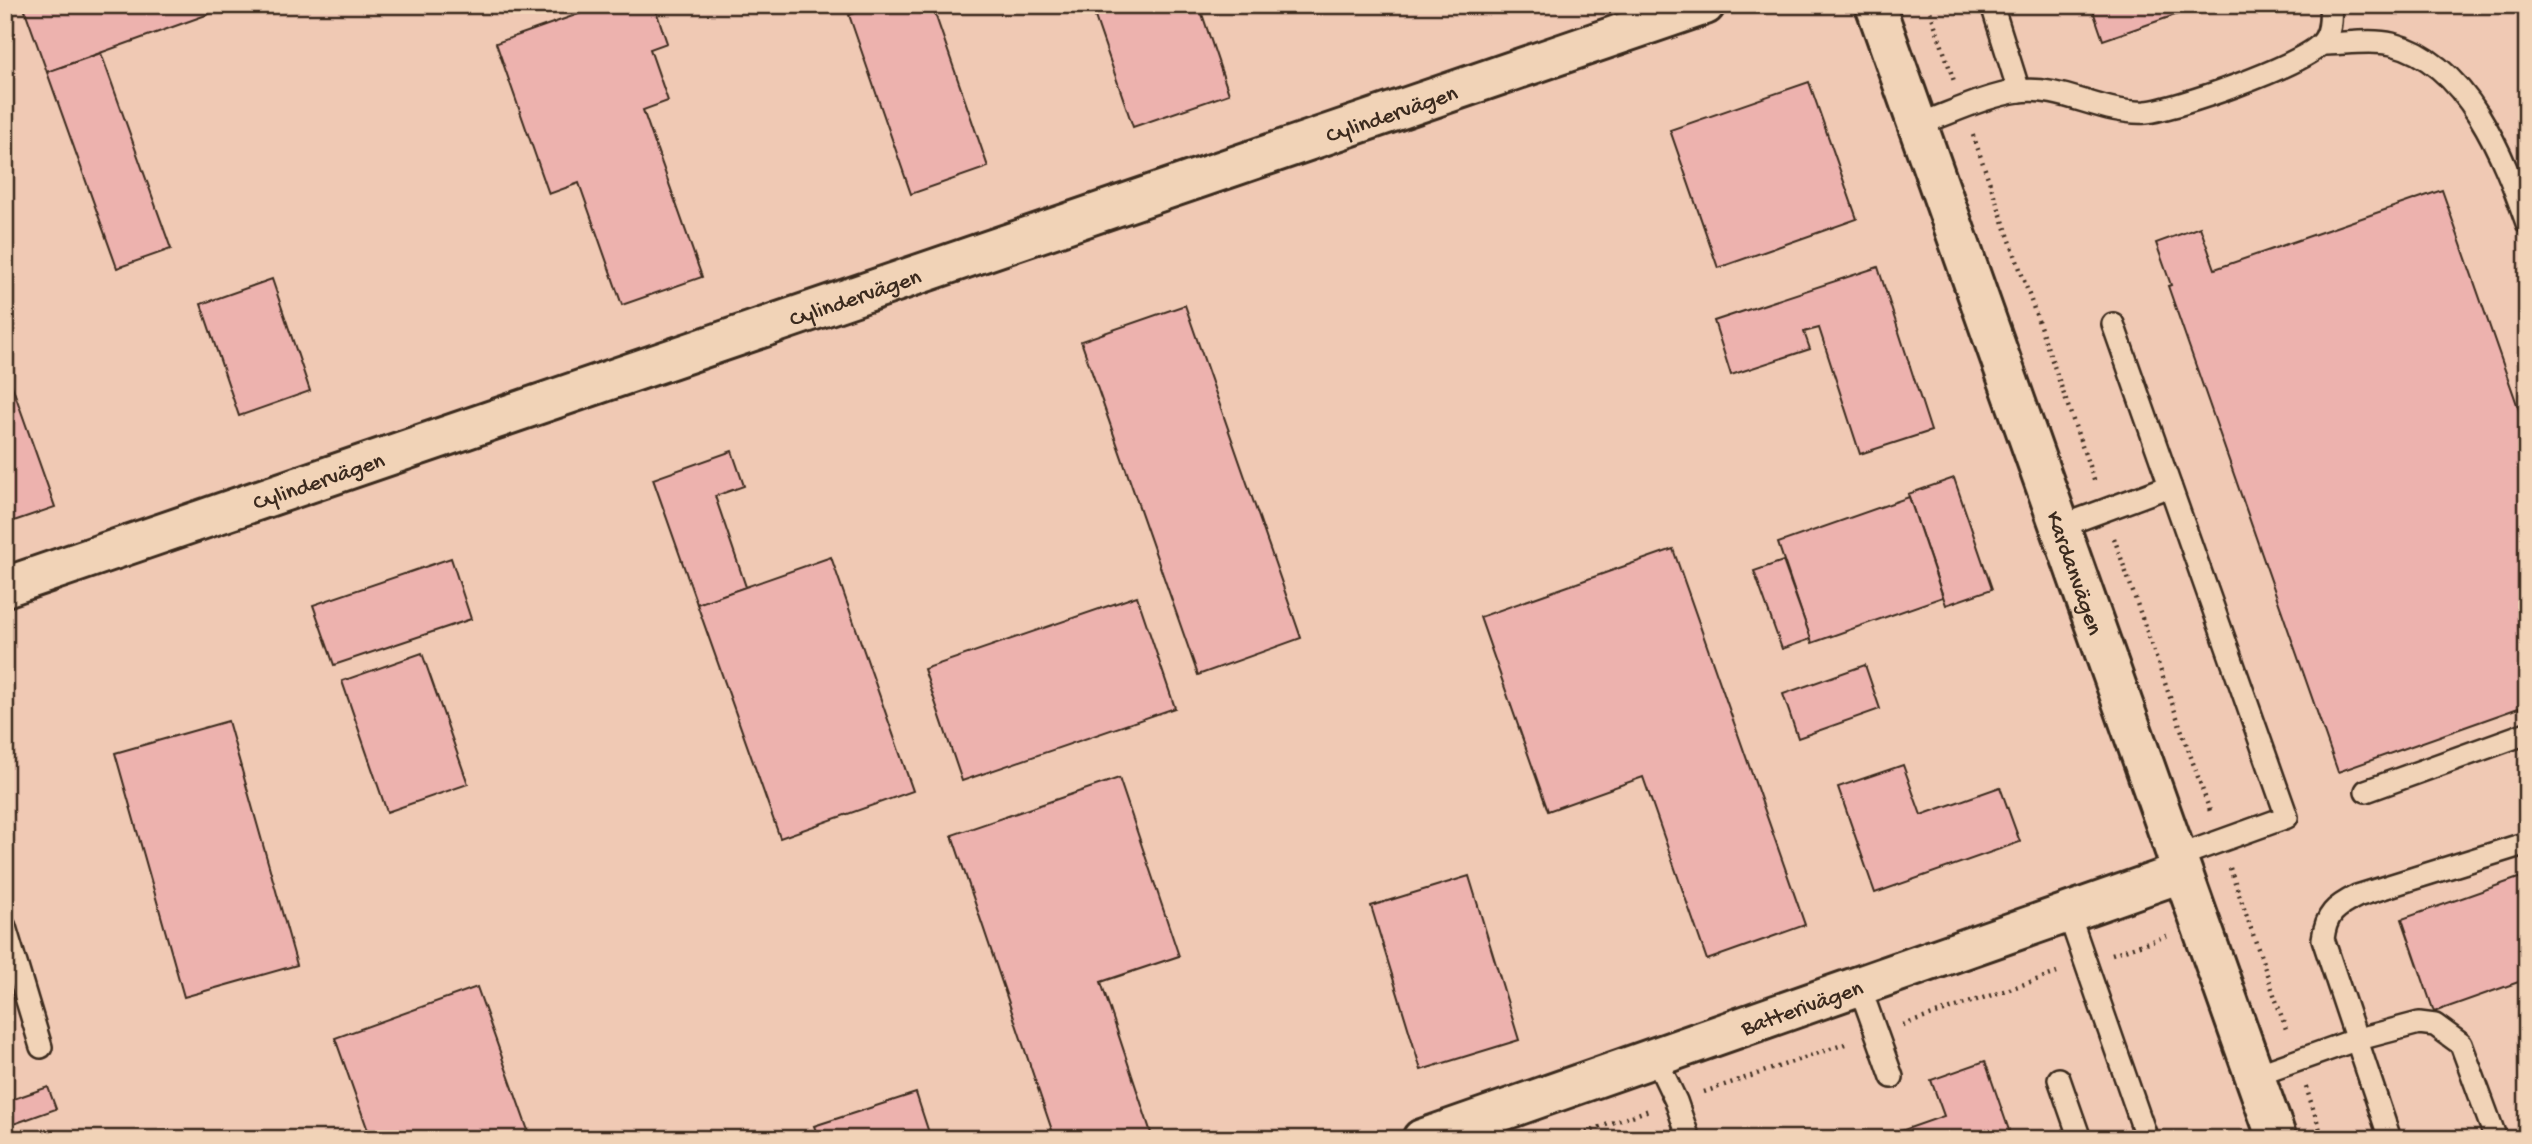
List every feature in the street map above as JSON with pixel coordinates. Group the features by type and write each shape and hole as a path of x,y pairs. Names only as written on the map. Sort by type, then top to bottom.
{"street":[{"name":"Cylindervägen","path":"5,587 1705,5"},
{"name":"Kardanvägen","path":"1875,5 2277,1139"},
{"name":"Batterivägen","path":"1422,1139 2068,912 2178,865"}],"lane":[{"path":"1992,5 2020,91"},
{"path":"2322,44 2331,23 2330,5"},
{"path":"1917,125 2020,91 2049,93 2113,110 2146,111 2182,103 2286,65 2322,44 2392,43 2427,60 2470,100 2506,164 2527,223"},
{"path":"2113,324 2287,817 2221,841 2178,865"},
{"path":"2059,527 2170,486"},
{"path":"2367,790 2527,733"},
{"path":"2390,1139 2323,939 2325,919 2337,905 2357,895 2527,843"},
{"path":"2068,912 2147,1139"},
{"path":"5,928 41,1047"},
{"path":"1858,985 1892,1077"},
{"path":"2254,1076 2356,1040 2420,1023 2435,1025 2449,1032 2462,1045 2496,1139"},
{"path":"1655,1057 1676,1101 1689,1139"},
{"path":"2059,1079 2080,1139"}],"path":[{"path":"1928,5 2323,1139"}],"shaded area":[{"path":"5,5 2527,5 2527,1139 5,1139"}],"building":[{"path":"23,5 234,5 47,72"},
{"path":"604,5 654,5 667,43 650,49 668,101 643,110 702,277 622,305 579,183 549,194 496,43"},
{"path":"879,5 932,5 988,167 911,194 849,15"},
{"path":"1091,5 1199,5 1229,94 1133,127"},
{"path":"2091,5 2204,5 2103,40"},
{"path":"101,53 171,249 117,268 47,72"},
{"path":"1809,82 1857,219 1718,268 1670,130"},
{"path":"2442,190 2527,433 2527,705 2338,772 2168,286 2171,285 2156,243 2200,227 2215,269"},
{"path":"1878,267 1931,431 1860,454 1819,328 1804,332 1810,349 1731,375 1714,321"},
{"path":"272,279 310,391 239,416 201,304"},
{"path":"1185,305 1301,638 1198,675 1081,341"},
{"path":"5,366 55,507 5,524"},
{"path":"732,451 744,486 715,496 746,587 697,604 653,479"},
{"path":"1954,478 1992,589 1946,605 1908,494"},
{"path":"1909,497 1943,597 1812,643 1778,543"},
{"path":"1673,549 1805,925 1707,960 1643,777 1548,811 1480,617"},
{"path":"831,557 913,791 780,838 697,604"},
{"path":"451,558 471,619 334,665 313,605"},
{"path":"1783,561 1811,639 1782,649 1754,571"},
{"path":"1137,596 1175,708 962,781 924,669"},
{"path":"422,653 468,784 387,812 342,681"},
{"path":"1865,665 1880,709 1798,738 1783,694"},
{"path":"228,721 297,965 184,997 115,753"},
{"path":"1903,765 1921,815 2000,787 2020,842 1875,893 1838,787"},
{"path":"1119,778 1179,956 1101,982 1153,1139 1055,1139 952,835"},
{"path":"2527,875 2527,979 2434,1012 2402,919"},
{"path":"1469,876 1519,1040 1421,1070 1371,906"},
{"path":"477,987 531,1139 371,1139 335,1038"},
{"path":"1985,1061 2012,1139 1878,1139 1944,1116 1931,1080"},
{"path":"48,1087 56,1109 5,1127 5,1102"},
{"path":"916,1093 931,1139 819,1139 814,1126"}]}
